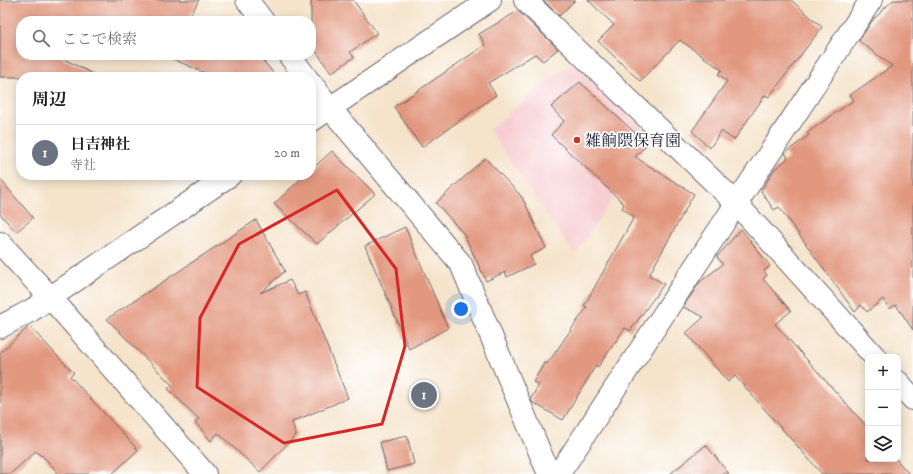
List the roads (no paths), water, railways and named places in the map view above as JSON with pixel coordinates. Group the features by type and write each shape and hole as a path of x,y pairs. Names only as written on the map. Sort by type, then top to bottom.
{"street":[{"path":"247,0 259,16"},
{"path":"316,118 490,0"},
{"path":"525,0 736,203 872,354"},
{"path":"558,474 571,457 736,203 871,0"},
{"path":"293,60 302,72"},
{"path":"316,90 461,264 549,474"},
{"path":"0,327 32,310 223,180"},
{"path":"0,243 50,297 205,474"},
{"path":"901,385 913,399"}],"place":[{"name":"雑餉隈保育園","path":"577,140"},
{"name":"日吉神社","path":"424,395"}]}
